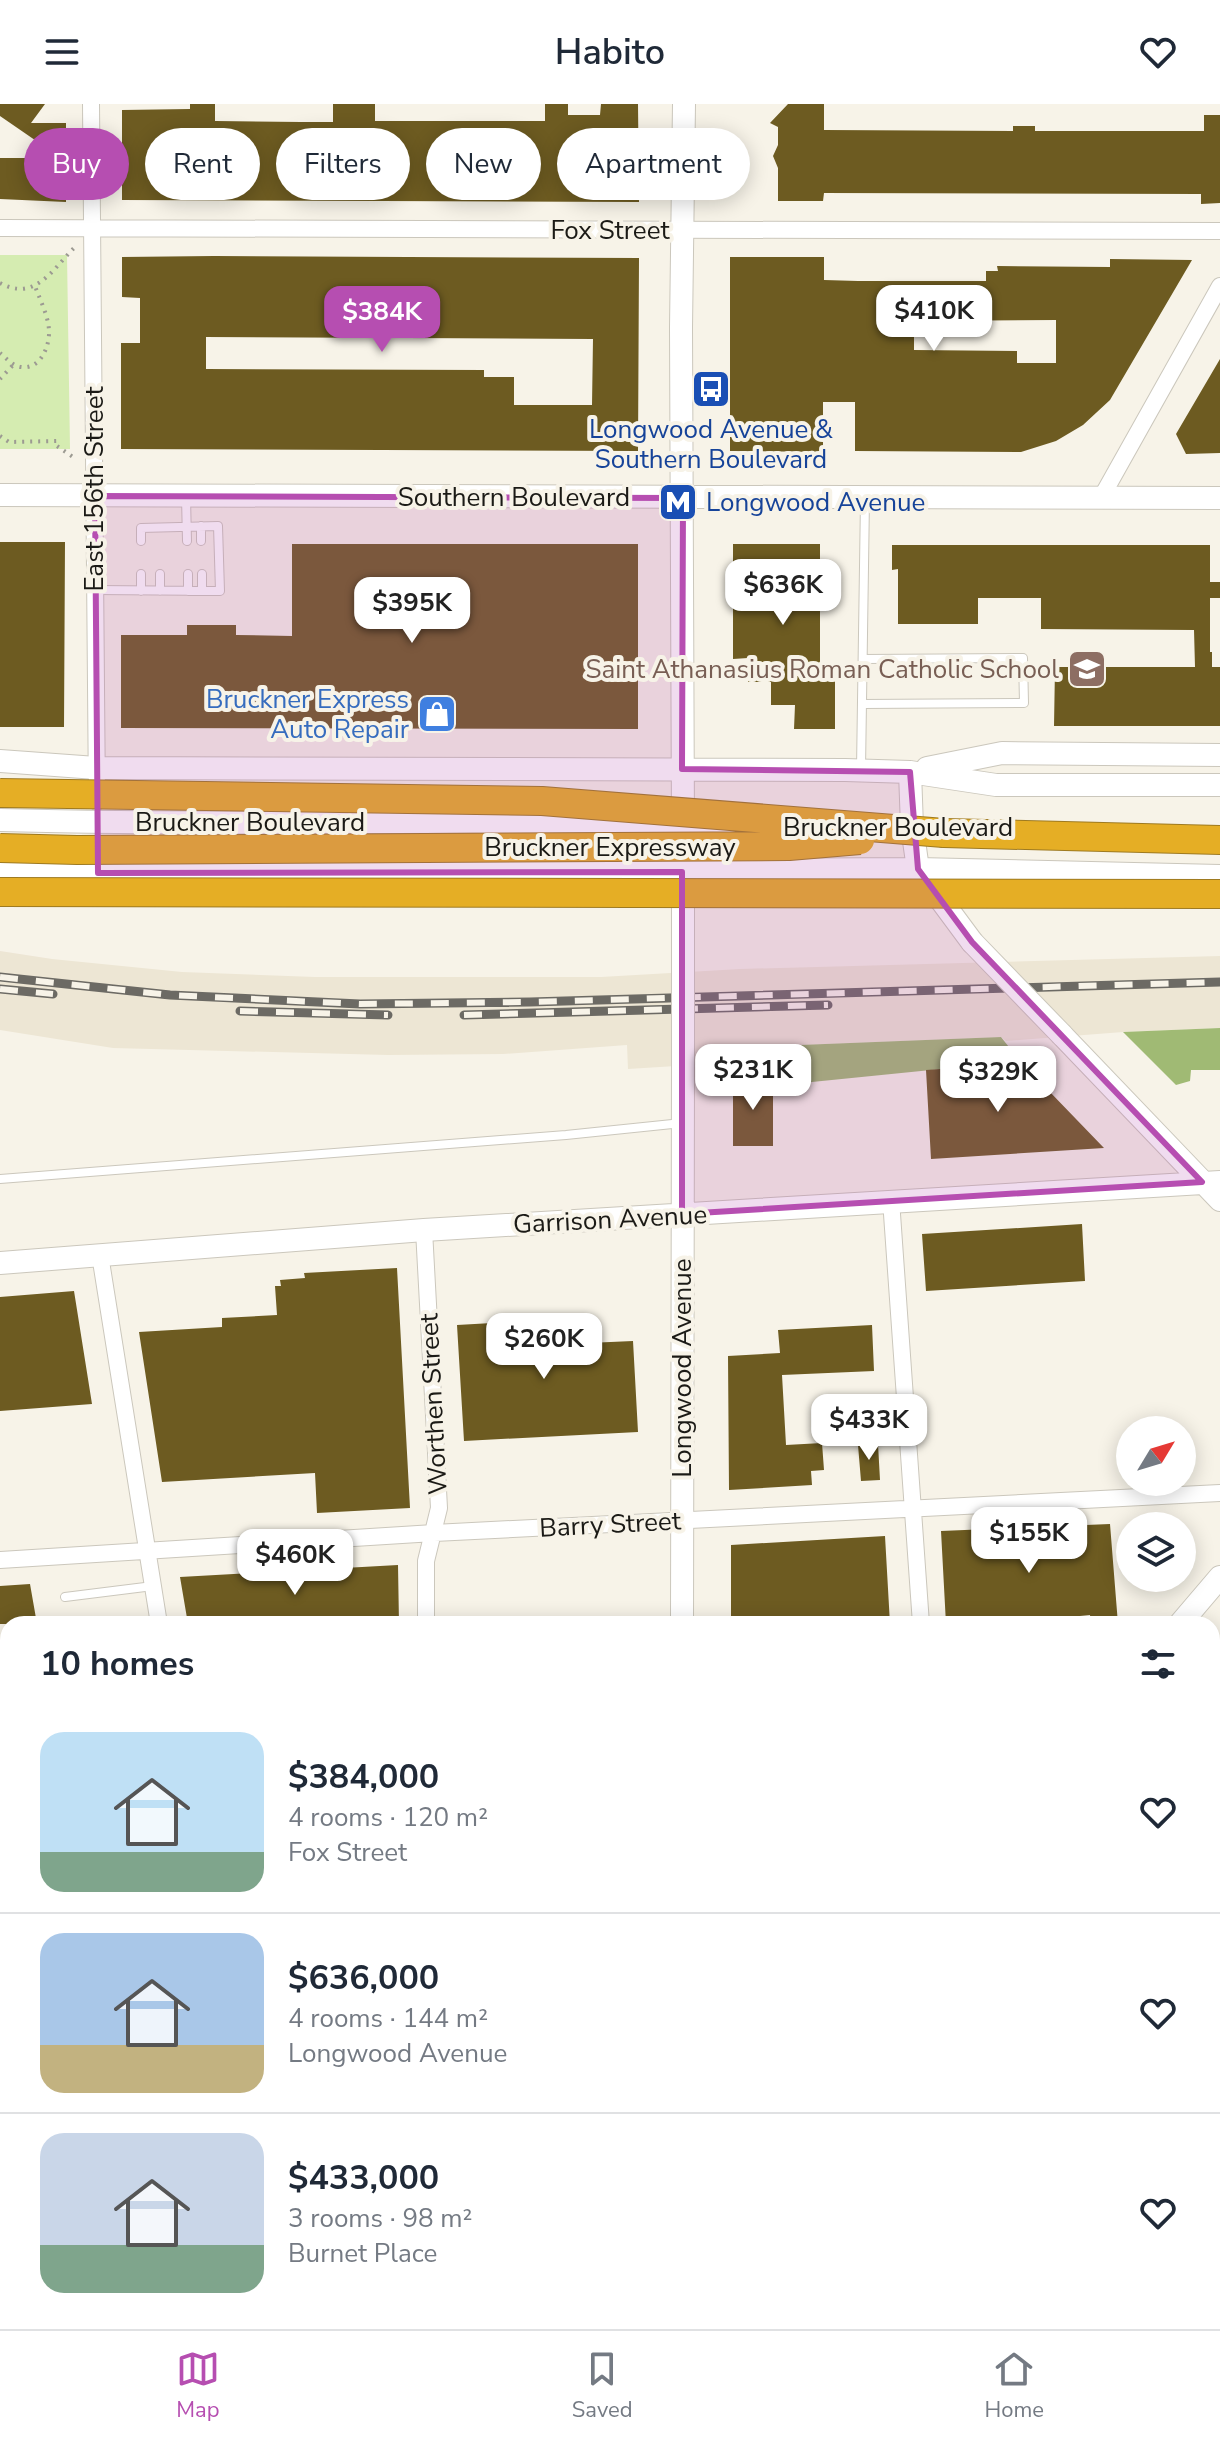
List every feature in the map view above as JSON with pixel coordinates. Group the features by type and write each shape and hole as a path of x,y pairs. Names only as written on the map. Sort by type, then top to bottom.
{"highway":[{"path":"0,793 542,801 944,833"},
{"name":"Bruckner Expressway","path":"0,848 789,846 944,833 1220,840"},
{"name":"Bruckner Expressway","path":"0,892 1220,894"}],"main road":[{"name":"Longwood Avenue","path":"682,1616 684,104"},
{"name":"Southern Boulevard","path":"0,495 1220,498"},
{"name":"Bruckner Boulevard","path":"910,772 1002,753 1220,755"},
{"name":"Bruckner Boulevard","path":"0,761 96,768 861,771 910,772 996,785 1220,785"},
{"path":"910,772 912,827 918,869 972,942 1103,1077 1211,1182 1220,1200"},
{"name":"Bruckner Boulevard","path":"0,820 97,823 551,822 683,830 1220,827"},
{"name":"Bruckner Boulevard","path":"0,869 98,873 918,869 1220,876"},
{"name":"Garrison Avenue","path":"0,1263 424,1230 1211,1182"},
{"path":"1187,1616 1220,1577"}],"street":[{"name":"East 156th Street","path":"91,104 98,873"},
{"name":"Fox Street","path":"0,228 1220,231"},
{"path":"1101,498 1220,286"},
{"path":"891,1200 920,1616"},
{"name":"Worthen Street","path":"424,1230 439,1508 426,1561 426,1616"},
{"path":"100,1255 158,1616"},
{"name":"Barry Street","path":"0,1560 434,1533 1220,1493"}],"lane":[{"path":"186,496 187,541"},
{"path":"861,771 865,498"},
{"path":"201,526 201,541"},
{"path":"95,590 220,591 218,526 141,528 141,541"},
{"path":"160,527 160,541"},
{"path":"141,574 141,591"},
{"path":"160,574 160,591"},
{"path":"188,574 188,591"},
{"path":"202,574 202,591"},
{"path":"862,704 1024,703 1023,658 863,659"},
{"path":"0,1179 683,1123"},
{"path":"65,1597 153,1586"}],"path":[{"path":"0,283 19,289 35,286 46,279 74,248"},
{"path":"0,353 25,368 40,359 47,348 49,330 35,286"},
{"path":"0,379 14,364"},
{"path":"0,436 9,442 57,441 57,446 73,457"}],"highlighted area":[{"path":"95,496 683,498 682,769 910,772 918,869 972,942 1202,1182 682,1214 682,872 98,873"}],"shaded area":[{"path":"0,951 182,972 315,977 601,977 740,969 1220,956 1220,1028 1006,1041 1001,1037 725,1048 724,1063 628,1069 627,1045 503,1054 388,1055 113,1048 0,1030"}],"green space":[{"path":"0,255 67,255 70,449 0,449"},
{"path":"1220,1028 1220,1070 1191,1070 1190,1081 1176,1085 1123,1032"},
{"path":"1001,1037 1020,1061 802,1083 735,1079 736,1063 724,1063 724,1048"}],"building":[{"path":"0,104 45,104 31,123 66,123 66,128 24,128 24,133 0,116"},
{"path":"190,104 215,104 215,121 333,122 333,104 375,104 375,121 545,121 545,104 568,104 568,115 600,115 601,104 638,104 638,128 557,128 557,200 639,202 122,200 129,200 129,128 122,128 122,110 190,109"},
{"path":"788,104 824,104 824,130 1013,131 1013,126 1035,126 1035,131 1204,131 1204,115 1220,115 1220,203 1201,204 1201,194 824,193 823,201 778,201 778,168 773,156 778,145 778,127 770,123"},
{"path":"0,158 24,158 24,200 66,202 0,199"},
{"path":"122,257 639,258 638,451 121,449 121,343 140,343 140,298 122,297","holes":["206,337 593,339 592,405 514,405 514,377 484,377 484,370 206,369"]},
{"path":"730,257 824,257 824,280 858,281 986,281 986,271 998,271 997,266 1110,267 1110,259 1192,260 1110,400 1083,425 1056,441 1021,452 855,451 855,402 823,402 823,452 730,451","holes":["1056,320 1056,363 1017,363 1017,351 914,350 914,321"]},
{"path":"1220,359 1220,453 1186,454 1176,434"},
{"path":"0,542 65,542 64,727 0,727"},
{"path":"292,544 638,544 638,729 121,728 121,635 187,635 187,625 236,625 236,635 292,636"},
{"path":"733,544 820,544 820,680 835,681 835,729 794,729 795,705 771,705 771,682 748,682 748,658 733,659"},
{"path":"892,545 1210,545 1210,582 1220,582 1220,598 1210,598 1210,652 1212,667 1220,667 1220,726 1054,726 1055,667 1195,667 1194,630 1041,629 1041,598 978,598 978,624 898,624 898,569 892,570"},
{"path":"1020,1061 1104,1148 931,1159 926,1070"},
{"path":"733,1079 773,1079 773,1146 733,1146"},
{"path":"1082,1224 1085,1281 926,1291 922,1234"},
{"path":"397,1268 410,1508 317,1513 315,1473 162,1482 139,1332 222,1327 222,1318 277,1315 275,1286 281,1286 280,1280 305,1278 304,1273"},
{"path":"74,1291 92,1404 0,1411 0,1297"},
{"path":"586,1318 588,1343 633,1341 638,1432 464,1441 457,1325"},
{"path":"872,1325 874,1371 782,1375 786,1445 822,1443 824,1470 811,1471 812,1485 729,1490 728,1356 780,1353 778,1330"},
{"path":"872,1423 873,1439 822,1442 821,1426"},
{"path":"878,1444 880,1480 861,1481 858,1445"},
{"path":"1110,1524 1117,1616 946,1616 941,1531"},
{"path":"885,1536 890,1616 731,1616 731,1545"},
{"path":"398,1565 399,1616 187,1616 180,1577"},
{"path":"30,1584 36,1616 0,1616 0,1586"}],"railway":[{"path":"0,977 170,995 360,1004 1220,982"},
{"path":"0,989 53,994"},
{"path":"464,1015 828,1005"},
{"path":"240,1011 388,1015"}],"place":[{"name":"Longwood Avenue & Southern Boulevard","path":"711,389"},
{"name":"Longwood Avenue","path":"678,502"},
{"name":"Saint Athanasius Roman Catholic School","path":"1087,669"},
{"name":"Bruckner Express Auto Repair","path":"437,714"}]}
